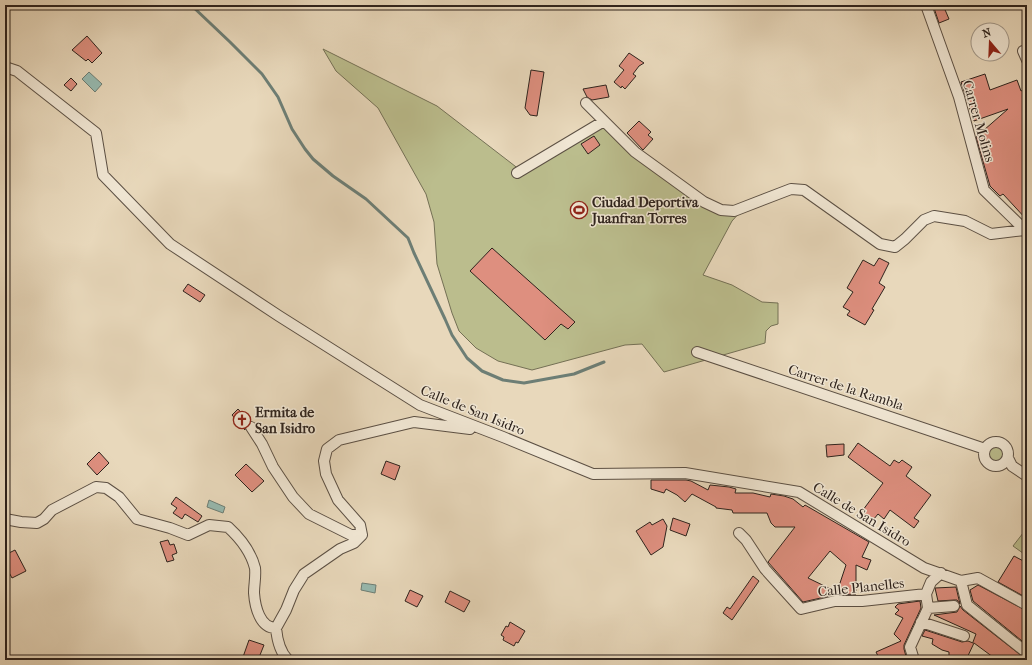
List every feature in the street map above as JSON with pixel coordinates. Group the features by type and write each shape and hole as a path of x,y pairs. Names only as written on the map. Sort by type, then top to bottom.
{"street":[{"name":"Carrer Molins","path":"926,5 959,97 984,190 1026,231"},
{"name":"Calle de San Isidro","path":"5,67 17,71 96,133 103,175 170,244 279,316 420,405 486,430 593,474 653,472 685,473 799,492 924,568 961,581"},
{"path":"586,103 635,152 704,202 721,210 734,211 791,189 804,190 880,244 895,247 906,239 924,220 934,216 965,221 991,234 1026,231"},
{"path":"517,173 604,121"},
{"name":"Carrer de la Rambla","path":"697,352 985,449"},
{"path":"362,535 360,525 338,500 326,474 324,461 327,449 339,440 414,422 486,430"},
{"path":"251,427 262,444 273,467 293,497 309,514 351,535 362,535"},
{"path":"1010,462 1001,466 992,466 984,457 985,449 994,442 1002,443 1008,449 1010,462 1027,476"},
{"path":"5,519 37,523 44,519 52,510 96,487 106,488 119,497 137,519 170,528 188,535 209,525 228,527 238,536 248,552 255,569 254,593 258,612 265,624 271,628 276,628"},
{"name":"Calle Planelles","path":"739,532 765,569 801,609 835,601 862,601 926,594"},
{"path":"288,660 284,657 277,640 276,628 286,610 294,590 304,574 340,549 354,543 362,535"},
{"path":"914,660 910,647 928,608 926,594 931,582 941,573"},
{"path":"1027,605 978,578 961,581 968,605 1027,653"},
{"path":"928,608 954,606"},
{"path":"921,622 964,636"}],"green space":[{"name":"Ciudad Deportiva Juanfran Torres","path":"323,49 437,106 524,173 592,128 605,127 626,150 630,150 712,209 741,211 732,221 703,275 732,285 762,302 778,303 778,324 771,326 766,331 765,343 664,372 642,344 625,345 532,370 498,361 476,348 459,331 452,313 437,264 434,222 426,194 378,108 336,71"},
{"path":"993,447 999,447 1003,451 1003,457 999,461 993,461 989,457 989,451"},
{"path":"1027,528 1027,556 1013,546"}],"water":[{"path":"89,72 102,84 95,92 82,79"},
{"path":"209,500 225,507 223,513 207,507"},
{"path":"362,583 376,585 375,593 361,590"}],"building":[{"path":"933,5 943,5 949,19 939,23"},
{"path":"87,36 102,53 92,63 88,59 86,61 72,50"},
{"path":"629,53 644,63 639,66 633,74 636,76 625,89 622,86 621,88 614,82 624,70 619,66"},
{"path":"531,70 544,72 537,116 530,115 525,108"},
{"path":"985,74 990,90 1017,80 1021,91 1027,88 1027,220 1003,194 1000,196 990,186 976,137 1008,109 974,121 961,82"},
{"path":"71,78 77,84 71,91 64,85"},
{"path":"606,85 609,97 592,100 587,97 583,89"},
{"path":"639,121 651,132 648,135 653,139 643,150 627,133"},
{"path":"594,136 600,145 588,154 581,144"},
{"path":"492,248 575,322 568,329 561,324 545,340 470,271"},
{"path":"879,258 889,263 879,283 885,287 872,309 874,310 865,325 847,315 850,311 843,307 853,292 847,288 863,260 874,266"},
{"path":"188,284 205,295 200,302 183,291"},
{"name":"Ermita de San Isidro","path":"238,409 249,421 245,424 245,430 232,415"},
{"path":"858,443 890,466 894,460 899,463 902,460 912,467 906,476 931,495 914,518 919,521 914,528 890,510 884,519 878,514 869,525 860,514 883,483 848,457"},
{"path":"844,444 844,455 827,457 826,445"},
{"path":"99,452 109,463 97,475 87,464"},
{"path":"386,461 400,466 395,480 381,474"},
{"path":"246,464 264,481 252,492 235,475"},
{"path":"651,480 686,480 708,490 710,485 736,489 735,493 753,493 770,497 771,494 784,496 793,499 803,507 805,505 869,542 862,557 871,560 867,570 856,565 856,594 834,595 803,602 768,562 795,527 775,527 771,523 767,513 733,513 732,510 716,508 692,494 685,502 677,495 666,489 664,493 651,489","holes":["830,551 846,565 837,592 808,578"]},
{"path":"176,497 202,516 198,522 185,514 182,519 173,513 177,508 171,504"},
{"path":"673,518 690,524 686,536 670,530"},
{"path":"663,519 667,526 663,547 651,555 636,531 650,522 652,525"},
{"path":"168,540 170,545 174,544 177,553 172,555 174,560 167,562 160,542"},
{"path":"15,550 26,571 12,578 5,565 5,555"},
{"path":"1014,556 1027,563 1027,598 998,582"},
{"path":"753,576 759,581 732,620 723,613 727,607 730,609"},
{"path":"978,585 1027,611 1027,645 973,601 970,590"},
{"path":"956,587 960,604 957,600 938,601 935,588"},
{"path":"410,590 423,596 417,607 405,601"},
{"path":"450,591 470,601 464,612 445,602"},
{"path":"920,601 921,608 904,645 907,660 880,660 876,652 901,641 894,634 903,618 895,614 899,610 895,607 898,604"},
{"path":"960,606 963,610 1027,660 997,660 974,643 966,660 957,660 949,656 949,652 932,644 933,639 922,636 925,630 962,642 968,641 973,643 976,634 934,615 957,612"},
{"path":"510,622 525,631 518,643 516,642 514,646 503,640 504,637 501,635 506,626 508,627"},
{"path":"249,640 264,645 258,660 251,660 243,657"}],"waterway":[{"path":"191,5 262,74 278,97 292,129 313,159 333,176 366,199 408,238 452,335 467,358 482,371 503,380 524,383 574,374 604,362"}],"place":[{"name":"Ciudad Deportiva Juanfran Torres","path":"579,210"},
{"name":"Ermita de San Isidro","path":"242,420"}]}
